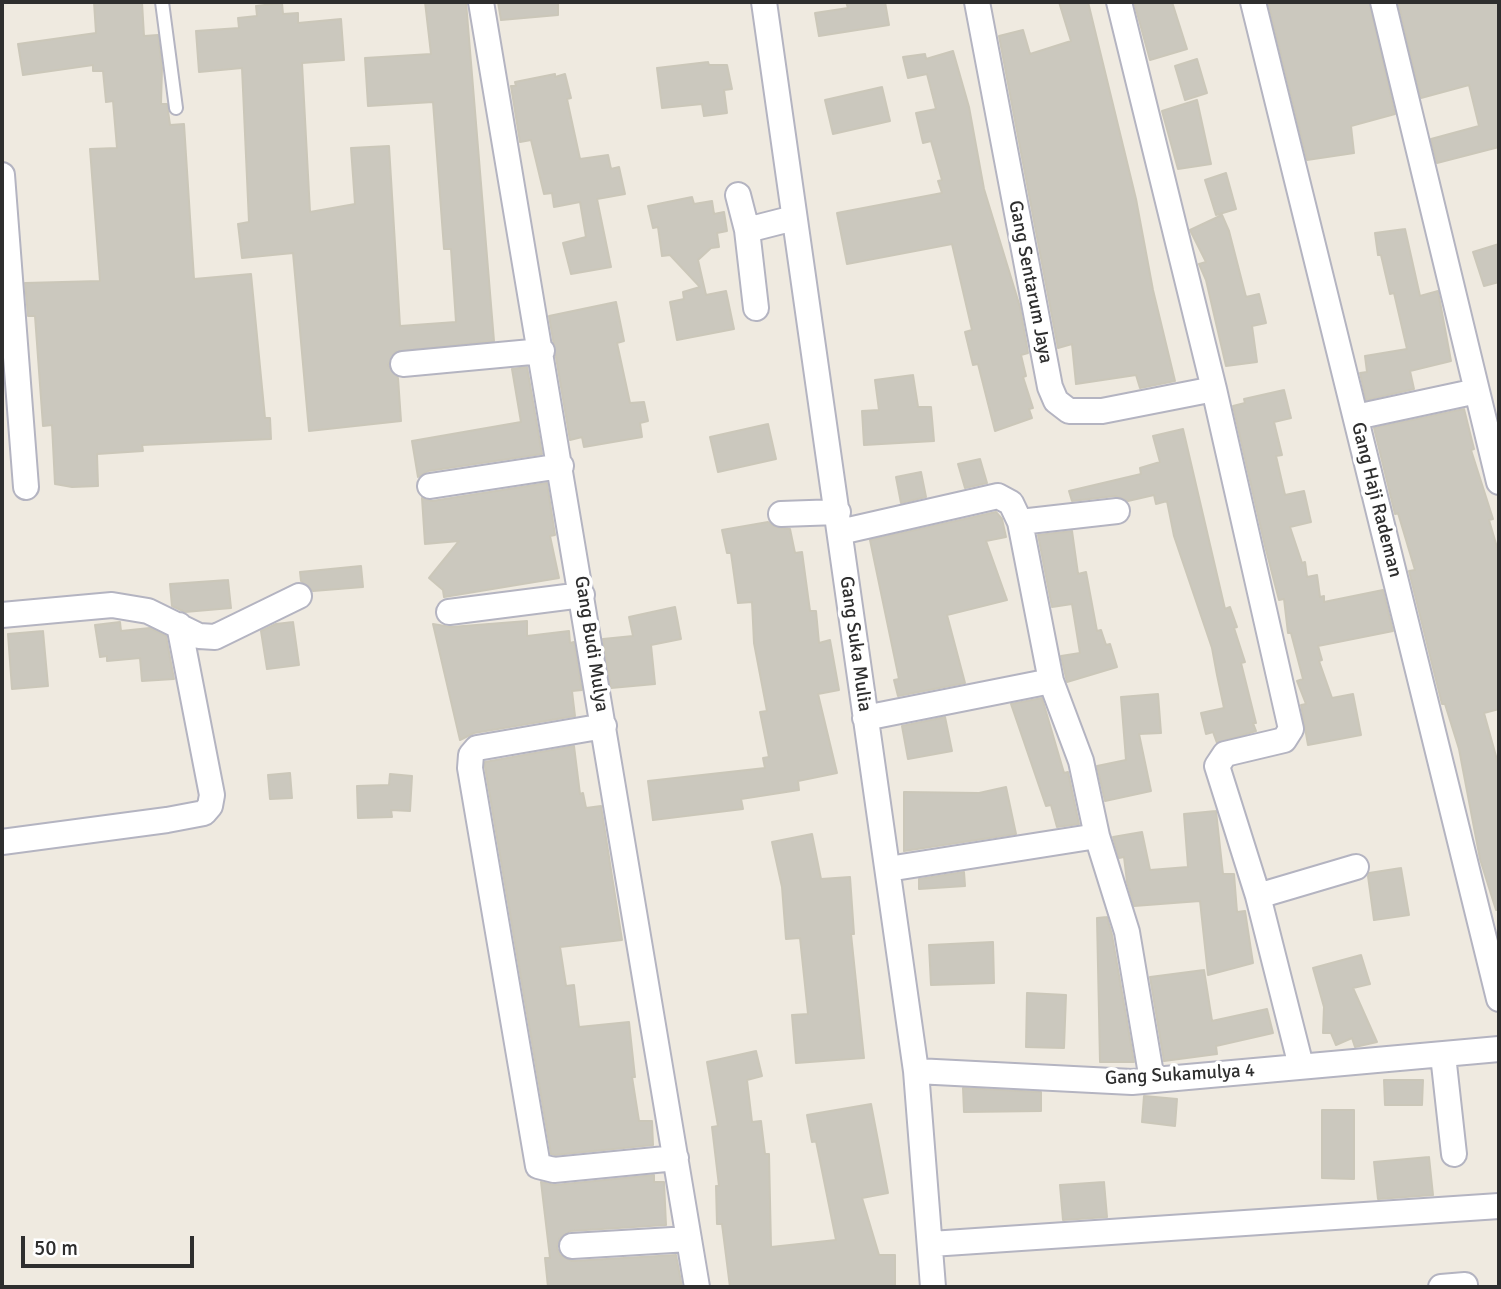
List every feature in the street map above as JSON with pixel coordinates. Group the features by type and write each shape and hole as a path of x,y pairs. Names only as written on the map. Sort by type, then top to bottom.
{"street":[{"name":"Gang Budi Mulya","path":"481,2 542,351 697,1287"},
{"name":"Gang Suka Mulia","path":"764,2 916,1071 933,1287"},
{"name":"Gang Sentarum Jaya","path":"977,2 1050,387 1056,401 1069,411 1102,411 1214,389"},
{"path":"1119,2 1214,389 1291,729 1284,740 1225,754 1217,766 1258,896 1301,1066"},
{"name":"Gang Haji Rademan","path":"1253,2 1499,999"},
{"path":"1383,2 1499,482"},
{"path":"2,175 26,486"},
{"path":"738,195 747,230 756,308"},
{"path":"747,230 794,218"},
{"path":"403,364 542,351"},
{"path":"1356,417 1477,391"},
{"path":"430,486 561,466"},
{"path":"781,514 839,522 998,496 1011,503 1020,523 1051,681 1081,761 1097,836 1127,932 1152,1080"},
{"path":"1020,523 1117,511"},
{"path":"449,612 582,595"},
{"path":"2,615 111,605 148,611 199,636 215,637 299,596"},
{"path":"2,842 167,820 204,813 210,806 212,795 179,625"},
{"path":"865,718 1051,681"},
{"path":"604,726 477,748 471,755 470,768 538,1166 554,1170 676,1158"},
{"path":"888,869 1097,836"},
{"path":"1258,896 1356,867"},
{"name":"Gang Sukamulya 4","path":"916,1071 1132,1082 1499,1049"},
{"path":"1443,1055 1454,1154"},
{"path":"931,1244 1499,1206"},
{"path":"572,1246 689,1238"}],"lane":[{"path":"162,2 176,108"}],"building":[{"path":"94,2 142,2 144,36 158,35 162,68 161,104 167,104 170,125 184,124 194,279 251,274 265,418 270,418 271,439 142,445 143,451 97,454 98,486 72,487 55,484 52,425 43,426 35,316 28,316 25,283 100,281 90,149 117,148 113,101 106,102 103,71 93,71 93,65 23,75 18,44 96,33"},
{"path":"425,2 466,2 494,341 395,352 388,365 398,378 401,421 309,431 293,253 242,258 238,224 249,222 242,68 199,72 196,31 239,28 238,18 257,16 256,6 282,3 283,14 298,13 298,23 341,19 344,60 302,63 310,212 355,204 351,148 389,146 400,326 456,322 451,249 444,249 433,102 368,106 365,58 431,54"},
{"path":"498,2 558,2 558,15 501,20"},
{"path":"846,2 885,2 889,25 819,36 815,13 848,8"},
{"path":"1059,2 1088,2 1136,199 1153,290 1175,381 1140,388 1136,375 1076,384 1072,344 1058,348 999,36 1023,30 1030,54 1071,41"},
{"path":"1134,2 1172,2 1187,49 1150,60"},
{"path":"1268,2 1369,2 1395,114 1351,126 1354,153 1307,160"},
{"path":"1398,2 1499,2 1499,147 1437,163 1431,139 1479,126 1469,85 1421,98"},
{"path":"953,51 969,107 984,189 1020,307 1028,353 1021,355 1026,376 1023,377 1033,408 1029,409 1032,418 995,431 978,364 973,365 965,332 972,330 952,244 847,264 837,213 942,193 938,181 942,180 931,141 923,143 916,113 936,109 927,74 908,78 903,57 925,54 926,59"},
{"path":"1197,59 1207,93 1185,100 1175,66"},
{"path":"708,62 709,65 727,65 732,89 724,90 727,113 704,116 702,104 662,108 657,68"},
{"path":"555,74 555,77 565,74 571,98 567,99 580,159 608,155 611,169 619,167 625,194 597,199 611,267 571,274 563,243 586,237 580,202 554,207 552,193 544,194 531,140 520,142 511,86 516,86 515,82"},
{"path":"882,87 890,121 833,134 825,100"},
{"path":"1197,100 1211,164 1178,169 1162,111"},
{"path":"1226,173 1236,209 1216,215 1205,180"},
{"path":"692,197 694,204 712,201 714,214 724,212 727,231 717,233 719,247 711,248 698,260 706,295 726,291 734,329 677,340 670,302 684,299 683,292 700,287 670,255 662,256 658,227 653,228 648,206"},
{"path":"1222,215 1229,231 1246,297 1259,294 1266,323 1252,326 1257,362 1226,366 1206,280 1199,264 1206,262 1190,230"},
{"path":"1405,229 1420,296 1438,291 1451,361 1410,371 1414,389 1366,400 1360,373 1367,372 1365,356 1407,349 1394,293 1390,294 1381,255 1378,255 1375,233"},
{"path":"1499,244 1499,282 1484,286 1473,252"},
{"path":"616,302 624,341 617,343 630,403 644,402 648,421 640,423 642,437 584,447 582,437 570,440 549,316"},
{"path":"527,367 542,454 428,471 418,477 412,441 521,422 512,369"},
{"path":"913,375 918,407 931,407 934,441 864,445 862,411 879,410 875,380"},
{"path":"1284,390 1291,418 1274,422 1282,455 1276,456 1285,495 1304,491 1311,522 1290,527 1302,563 1305,562 1307,577 1317,575 1320,597 1324,596 1324,602 1383,590 1393,631 1318,646 1322,660 1319,661 1332,698 1353,694 1361,735 1308,745 1301,705 1306,704 1297,681 1303,679 1291,633 1288,633 1284,599 1279,600 1265,546 1233,406 1245,403 1244,399"},
{"path":"1464,409 1474,449 1471,450 1493,519 1489,520 1499,554 1499,709 1484,713 1499,767 1499,910 1496,910 1480,859 1459,749 1445,704 1442,704 1409,571 1415,570 1398,513 1395,514 1374,428"},
{"path":"768,424 776,459 718,472 710,437"},
{"path":"1183,429 1225,609 1230,607 1237,627 1234,628 1245,662 1241,663 1256,723 1253,723 1256,731 1217,743 1213,732 1206,734 1201,713 1224,708 1212,648 1174,536 1167,501 1156,504 1154,495 1128,501 1115,496 1072,501 1069,491 1141,474 1140,468 1160,462 1153,436"},
{"path":"980,459 987,483 965,488 958,464"},
{"path":"921,472 926,497 901,503 896,477"},
{"path":"547,483 555,535 550,536 559,578 444,597 443,590 429,578 459,541 425,544 422,498 432,501"},
{"path":"996,512 1002,519 1006,537 986,541 1007,600 947,615 965,683 898,696 894,680 899,679 870,540"},
{"path":"768,522 775,527 790,529 795,553 802,552 810,611 816,611 819,643 830,640 839,690 818,694 837,773 798,781 799,790 741,799 743,809 653,820 648,781 765,768 763,758 769,757 760,712 767,711 754,643 752,602 738,603 731,553 727,553 722,530"},
{"path":"1072,531 1078,574 1086,572 1097,631 1101,630 1106,645 1110,644 1117,667 1067,682 1061,656 1080,653 1072,604 1052,607 1038,535"},
{"path":"361,566 363,587 313,591 301,581 300,572"},
{"path":"228,580 231,608 185,612 172,606 170,584"},
{"path":"675,607 681,639 651,645 655,684 611,688 603,639 633,636 629,617"},
{"path":"527,621 527,636 569,631 570,643 574,642 582,690 572,691 575,716 474,733 460,740 433,624 451,627"},
{"path":"120,622 121,631 150,628 166,636 174,679 142,681 140,658 107,661 107,656 100,657 95,625"},
{"path":"293,622 299,665 267,669 261,631 276,624"},
{"path":"43,631 48,686 12,689 8,634"},
{"path":"1158,694 1161,733 1139,734 1151,791 1105,801 1097,766 1126,760 1121,697"},
{"path":"1042,698 1064,773 1068,772 1079,824 1057,827 1051,805 1046,806 1011,704"},
{"path":"945,717 952,751 908,759 902,726"},
{"path":"574,746 580,794 583,793 586,808 601,806 622,940 560,947 566,986 574,985 579,1027 629,1022 635,1077 632,1077 639,1121 652,1121 653,1145 555,1155 551,1154 485,762"},
{"path":"290,773 292,798 270,799 268,775"},
{"path":"390,774 412,776 410,811 391,810 392,817 358,818 357,786 389,785"},
{"path":"1006,787 1016,834 904,851 904,792 979,793"},
{"path":"1216,811 1223,874 1234,874 1237,912 1245,911 1253,963 1208,975 1200,901 1134,906 1124,857 1119,858 1113,837 1142,832 1150,870 1188,867 1184,814"},
{"path":"812,834 821,879 850,877 854,934 851,934 864,1058 796,1063 792,1015 808,1014 800,938 786,939 782,887 772,842"},
{"path":"1401,868 1409,915 1374,920 1369,873"},
{"path":"964,872 965,886 919,889 919,879"},
{"path":"1107,917 1134,1062 1100,1062 1097,918"},
{"path":"993,942 994,983 931,985 929,945"},
{"path":"1361,955 1370,984 1353,988 1377,1042 1355,1047 1352,1038 1336,1045 1331,1033 1323,1033 1324,1007 1313,968"},
{"path":"1204,970 1212,1021 1267,1009 1273,1033 1216,1046 1217,1054 1164,1061 1150,977"},
{"path":"1027,993 1066,995 1064,1048 1026,1047"},
{"path":"756,1051 762,1076 747,1080 752,1122 761,1121 765,1154 769,1154 771,1247 836,1240 816,1141 812,1142 807,1115 871,1104 888,1193 862,1198 879,1255 895,1255 895,1287 730,1287 722,1224 717,1224 716,1186 719,1186 712,1127 718,1126 707,1062"},
{"path":"1384,1080 1423,1080 1422,1105 1385,1105"},
{"path":"963,1088 1041,1092 1041,1111 964,1112"},
{"path":"1144,1096 1177,1099 1175,1126 1142,1122"},
{"path":"1322,1110 1354,1110 1354,1179 1322,1178"},
{"path":"1429,1157 1433,1195 1378,1199 1374,1162"},
{"path":"654,1175 654,1182 664,1182 666,1225 570,1231 559,1239 557,1248 560,1255 572,1261 676,1255 682,1287 548,1287 545,1258 550,1258 541,1182 555,1185"},
{"path":"1104,1182 1107,1217 1063,1220 1060,1185"}]}
